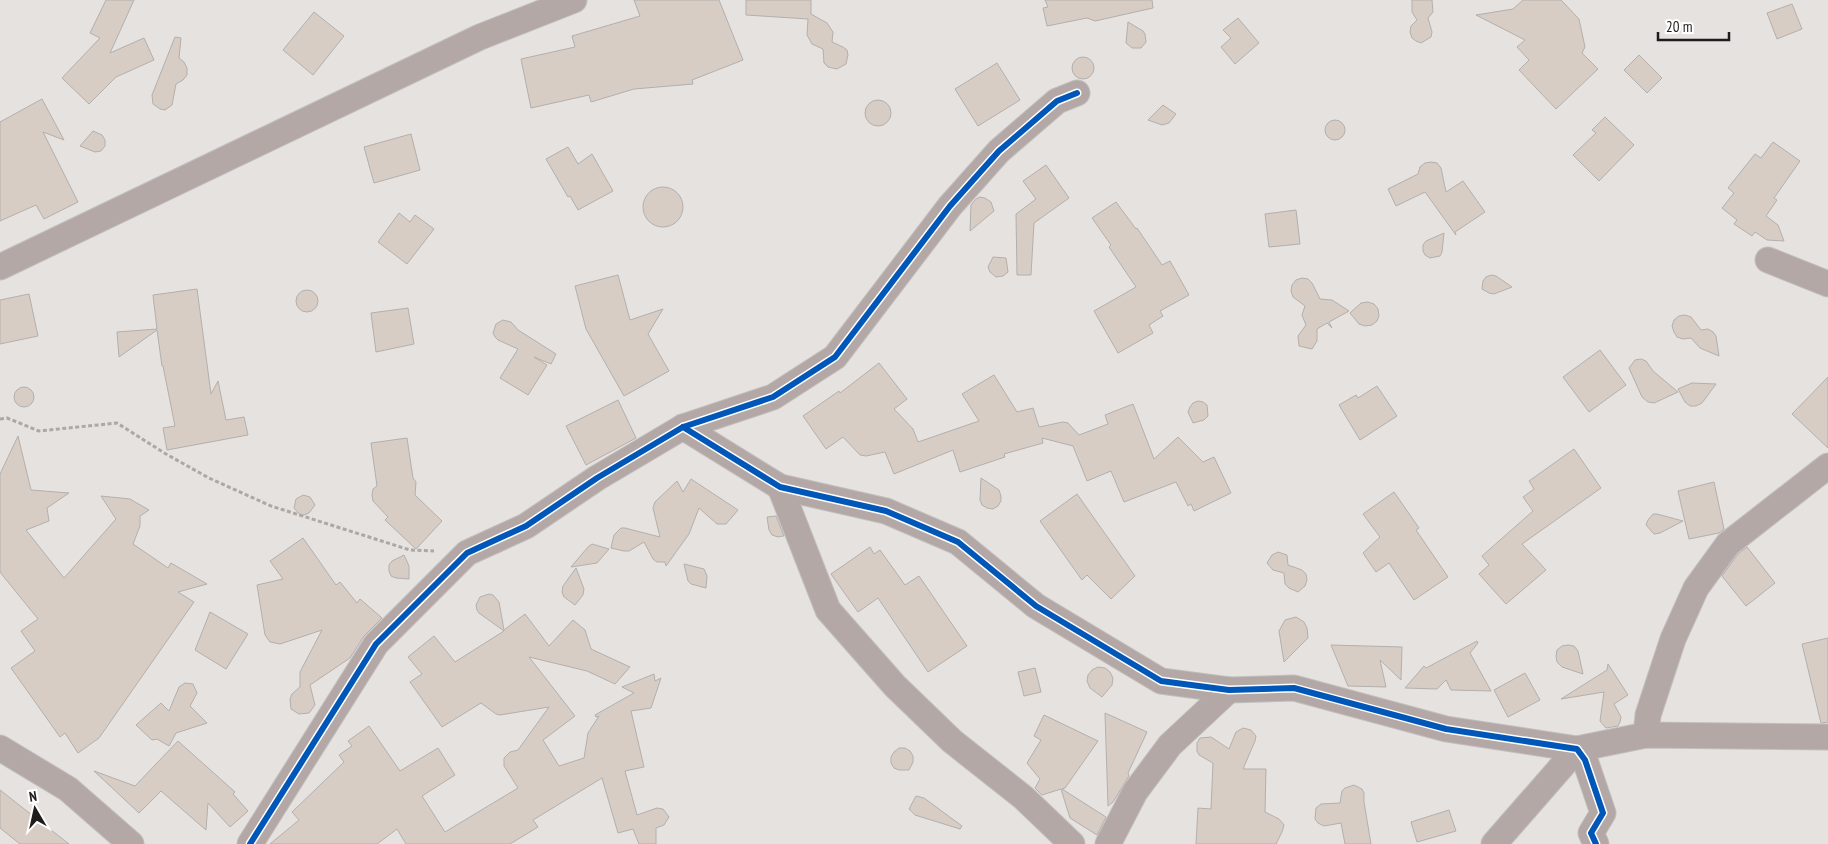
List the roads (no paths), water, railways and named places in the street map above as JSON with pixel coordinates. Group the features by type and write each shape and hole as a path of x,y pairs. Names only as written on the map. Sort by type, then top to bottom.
{"street":[{"path":"0,268 480,37 574,0"},
{"path":"250,844 376,644 467,553 526,526 597,478 684,427 773,397 835,357 950,206 1000,151 1056,101 1077,93"},
{"path":"1768,260 1828,284"},
{"path":"684,427 780,487 886,512 958,542 1036,606 1161,681 1228,690 1294,688 1446,729 1577,749 1646,735 1828,736"},
{"path":"1646,735 1648,715 1673,639 1696,588 1728,544 1828,466"},
{"path":"780,487 828,610 902,693 952,741 1024,798 1072,844"},
{"path":"1108,844 1135,792 1170,745 1228,690"},
{"path":"0,748 68,789 131,844"},
{"path":"1494,844 1577,749"},
{"path":"1577,749 1585,760 1603,813 1591,833 1596,844"}]}
